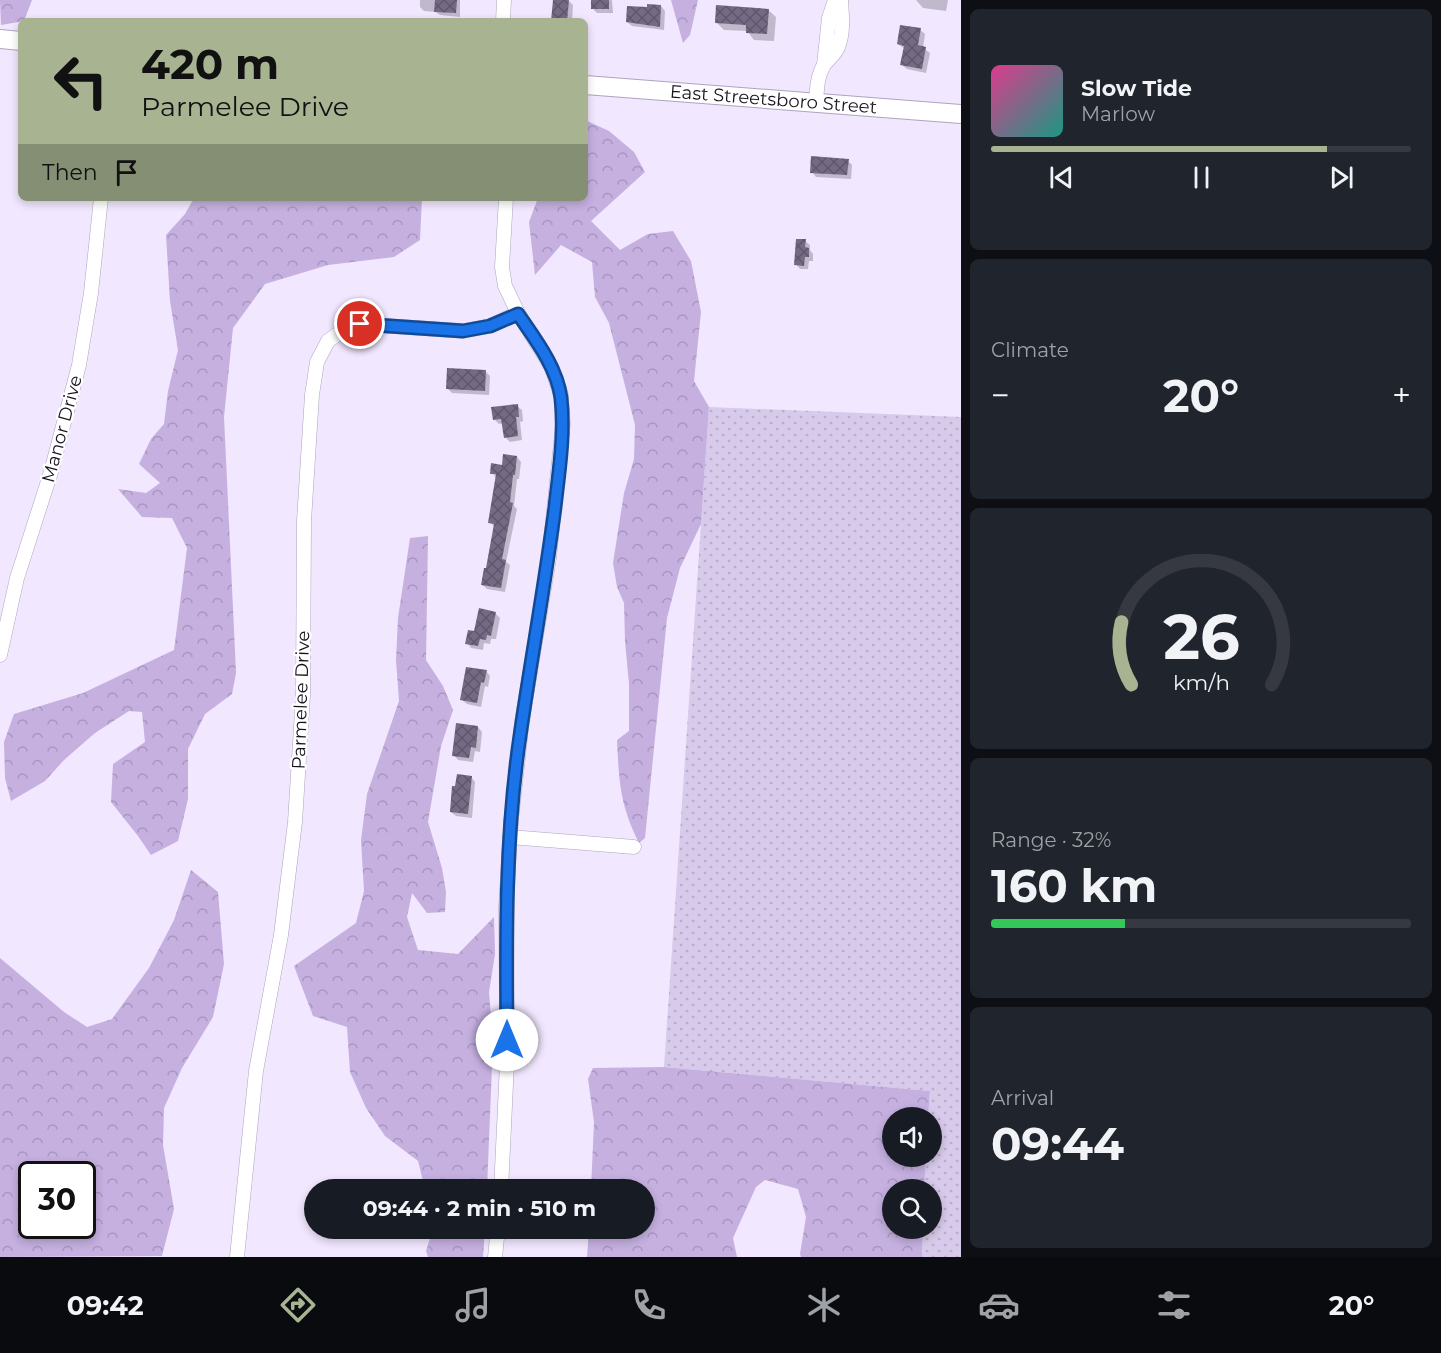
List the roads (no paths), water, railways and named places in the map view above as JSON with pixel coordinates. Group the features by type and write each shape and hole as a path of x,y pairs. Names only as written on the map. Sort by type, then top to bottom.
{"main road":[{"path":"0,39 18,41"},
{"name":"East Streetsboro Street","path":"588,85 961,114"}],"street":[{"path":"503,18 504,0"},
{"path":"816,102 817,87 824,65 829,18 835,0"},
{"path":"824,65 835,54 840,41 843,24 841,0"},
{"name":"Manor Drive","path":"0,656 17,578 51,472 79,365 91,293 101,201"},
{"path":"502,1179 507,1063 506,907 510,837 518,752 549,555 563,423 561,395 551,366 518,314 506,286 502,267 506,201"},
{"name":"Parmelee Drive","path":"237,1257 256,1071 281,935 295,822 303,695 304,521 312,395 317,362 328,341 342,331 360,324 463,331 490,326 518,314"},
{"path":"510,837 634,847"},
{"path":"495,1257 497,1239"}]}
